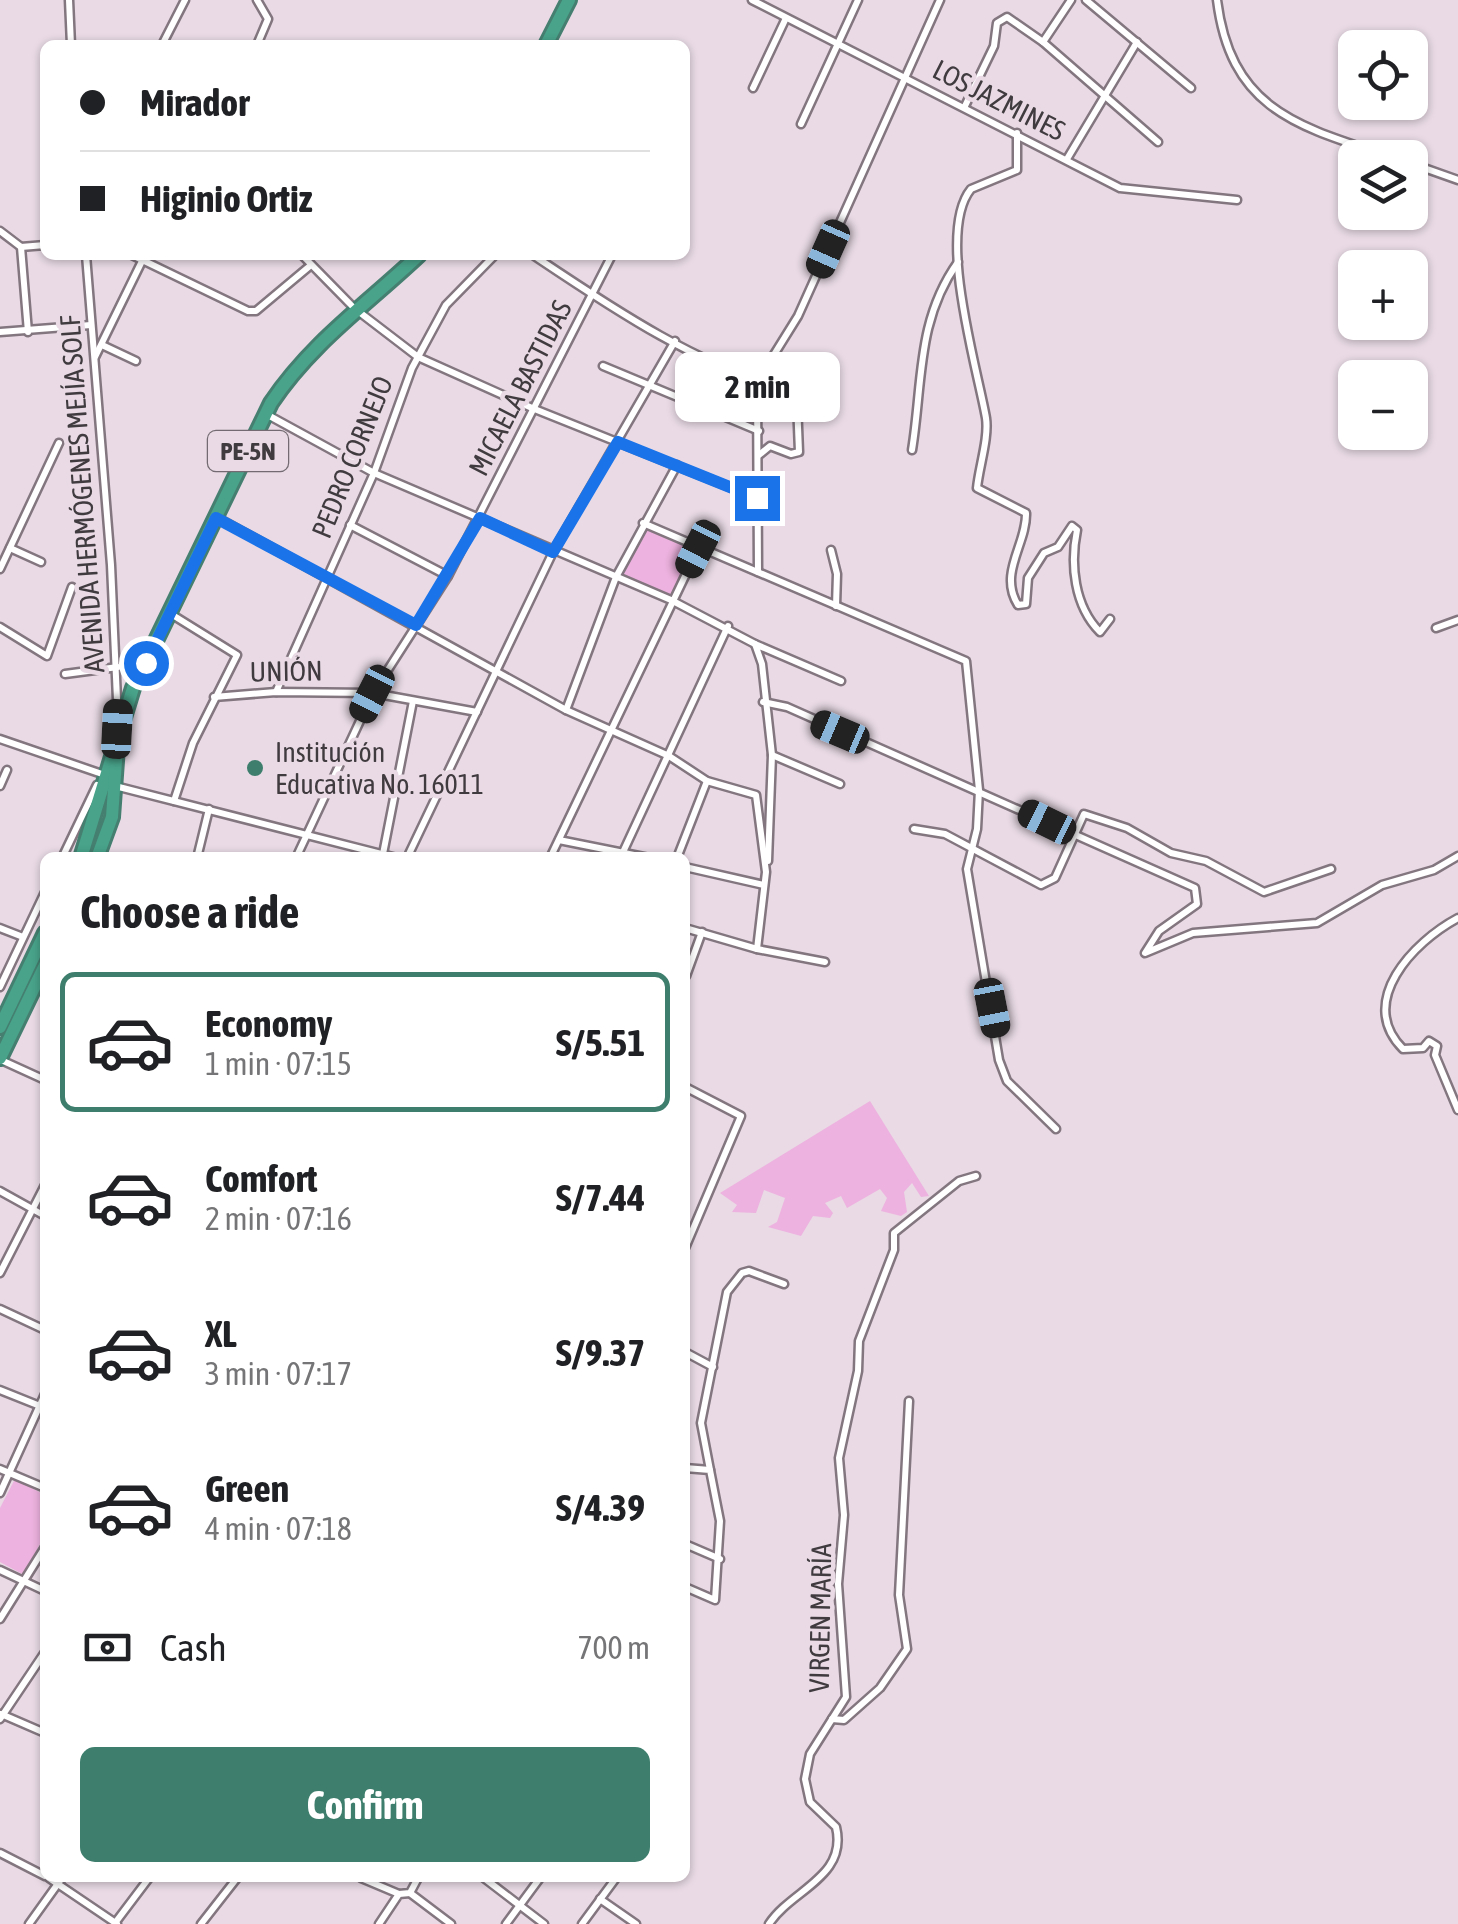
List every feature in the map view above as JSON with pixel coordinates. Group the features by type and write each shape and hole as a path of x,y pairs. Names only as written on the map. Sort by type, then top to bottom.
{"highway":[{"path":"549,40 569,0"},
{"name":"PE-5N","path":"99,852 112,817 111,779 117,729 133,688 266,414 299,365 354,308 413,260"},
{"name":"PE-5N","path":"83,852 111,779"},
{"path":"0,1027 40,943"},
{"path":"0,1059 40,975"}],"street":[{"path":"69,0 71,40"},
{"path":"166,40 186,0"},
{"path":"257,0 268,19 259,40"},
{"name":"LOS JAZMINES","path":"752,0 1120,188 1237,200"},
{"path":"802,124 858,0"},
{"path":"1043,42 1071,0"},
{"path":"1086,0 1190,88"},
{"path":"1216,0 1230,52 1246,84 1267,107 1292,123 1342,140"},
{"path":"758,572 757,382 798,316 938,2"},
{"path":"965,106 994,46 997,23 1002,17 1043,42 1158,142"},
{"path":"753,88 786,18"},
{"path":"1067,160 1137,42"},
{"path":"1017,134 1017,170 980,184 963,198 958,261 966,330 987,421 977,488 1026,513 1012,563 1013,597 1018,605 1026,604 1028,578 1044,554 1058,546 1072,526 1077,530 1072,571 1078,592 1100,632 1110,619"},
{"path":"1428,169 1458,180"},
{"path":"0,232 21,247 40,245"},
{"path":"21,247 28,332"},
{"name":"AVENIDA HERMÓGENES MEJÍA SOLF","path":"86,260 118,667 117,729"},
{"path":"94,360 143,260"},
{"path":"148,260 248,311 262,306 312,265"},
{"path":"307,260 354,308 418,356 532,408 757,498"},
{"name":"PEDRO CORNEJO","path":"276,692 374,473 418,356 446,305 489,260"},
{"path":"539,260 593,296 676,341 757,382 795,394 799,448 791,454 766,447 759,455"},
{"name":"MICAELA BASTIDAS","path":"299,852 372,694 448,576 480,518 610,260"},
{"path":"912,450 919,408 917,376 929,312 958,261"},
{"path":"0,332 91,325"},
{"path":"410,852 553,552 676,341"},
{"path":"102,345 136,361"},
{"path":"603,366 759,431"},
{"path":"266,414 374,473 671,600 728,626 756,644 841,681"},
{"path":"0,570 58,443"},
{"path":"566,710 616,577 677,465"},
{"path":"216,518 566,710 669,756 706,781 756,795 766,872"},
{"path":"643,523 966,661 979,790 967,869 970,900 982,938 999,1060 1007,1081 1056,1130"},
{"path":"350,526 448,576"},
{"path":"10,548 41,562"},
{"path":"553,852 698,549"},
{"path":"831,550 837,574 836,606"},
{"path":"0,627 47,656 72,587"},
{"path":"170,613 237,655 214,697 174,801"},
{"path":"1436,628 1458,620"},
{"path":"624,850 728,626"},
{"path":"756,644 762,664 763,702 772,755 758,950"},
{"path":"65,674 118,667"},
{"name":"UNIÓN","path":"214,697 276,692 372,694 477,712"},
{"path":"384,852 413,701"},
{"path":"763,702 787,707 1195,888 1197,904 1160,932 1145,953 1193,933 1317,924 1382,885 1434,870 1458,856"},
{"path":"0,739 174,801 376,852"},
{"path":"772,755 840,784"},
{"path":"0,786 8,770"},
{"path":"66,852 111,779"},
{"path":"679,852 706,781"},
{"path":"198,852 209,809"},
{"path":"914,829 946,834 1041,885 1055,878 1084,814 1127,828 1171,854 1206,861 1264,892 1331,868"},
{"path":"558,840 630,852"},
{"path":"690,868 764,886"},
{"path":"0,987 40,902"},
{"path":"1458,918 1433,932 1409,958 1386,989 1383,1017 1388,1035 1402,1049 1423,1048 1429,1041 1437,1046 1439,1066 1458,1110"},
{"path":"0,928 24,936"},
{"path":"690,929 758,950 825,962"},
{"path":"690,965 702,932"},
{"path":"0,1059 40,1078"},
{"path":"690,1090 739,1113 740,1120 690,1236"},
{"name":"VIRGEN MARÍA","path":"769,1924 823,1876 838,1849 836,1826 810,1802 804,1788 810,1754 847,1692 838,1584 844,1515 839,1458 858,1372 859,1341 884,1267 894,1250 894,1233 959,1180 976,1176"},
{"path":"0,1191 40,1213"},
{"path":"0,1273 40,1196"},
{"path":"690,1589 715,1600 720,1521 701,1423 727,1292 750,1271 784,1284"},
{"path":"0,1309 40,1328"},
{"path":"690,1355 713,1367"},
{"path":"0,1390 40,1405"},
{"path":"832,1719 844,1720 880,1688 907,1649 899,1595 909,1402"},
{"path":"0,1493 40,1410"},
{"path":"690,1468 710,1470"},
{"path":"0,1469 40,1486"},
{"path":"690,1546 720,1559"},
{"path":"0,1619 40,1556"},
{"path":"0,1570 40,1589"},
{"path":"40,1662 1,1716 40,1732"},
{"path":"0,1852 40,1872"},
{"path":"29,1924 59,1882"},
{"path":"63,1882 116,1924 146,1882"},
{"path":"201,1924 234,1882"},
{"path":"370,1882 399,1894 410,1893 451,1924"},
{"path":"410,1893 416,1882"},
{"path":"489,1882 544,1924"},
{"path":"506,1924 537,1882"},
{"path":"582,1924 613,1882"},
{"path":"379,1924 399,1894"},
{"path":"600,1899 636,1924"}],"shaded area":[{"path":"643,523 698,549 671,600 616,577"},
{"path":"870,1101 929,1196 921,1197 912,1183 904,1192 907,1212 901,1216 881,1211 887,1198 880,1189 847,1208 841,1196 825,1203 833,1213 830,1218 813,1216 801,1236 768,1227 777,1222 785,1198 764,1190 756,1213 732,1212 737,1205 720,1193"},
{"path":"15,1479 40,1492 40,1544 24,1575 0,1562 0,1508"}],"place":[{"name":"Institución Educativa No. 16011","path":"255,768"}],"route":[{"path":"146,663 216,518 416,625 480,518 553,552 618,442 757,498"}]}
